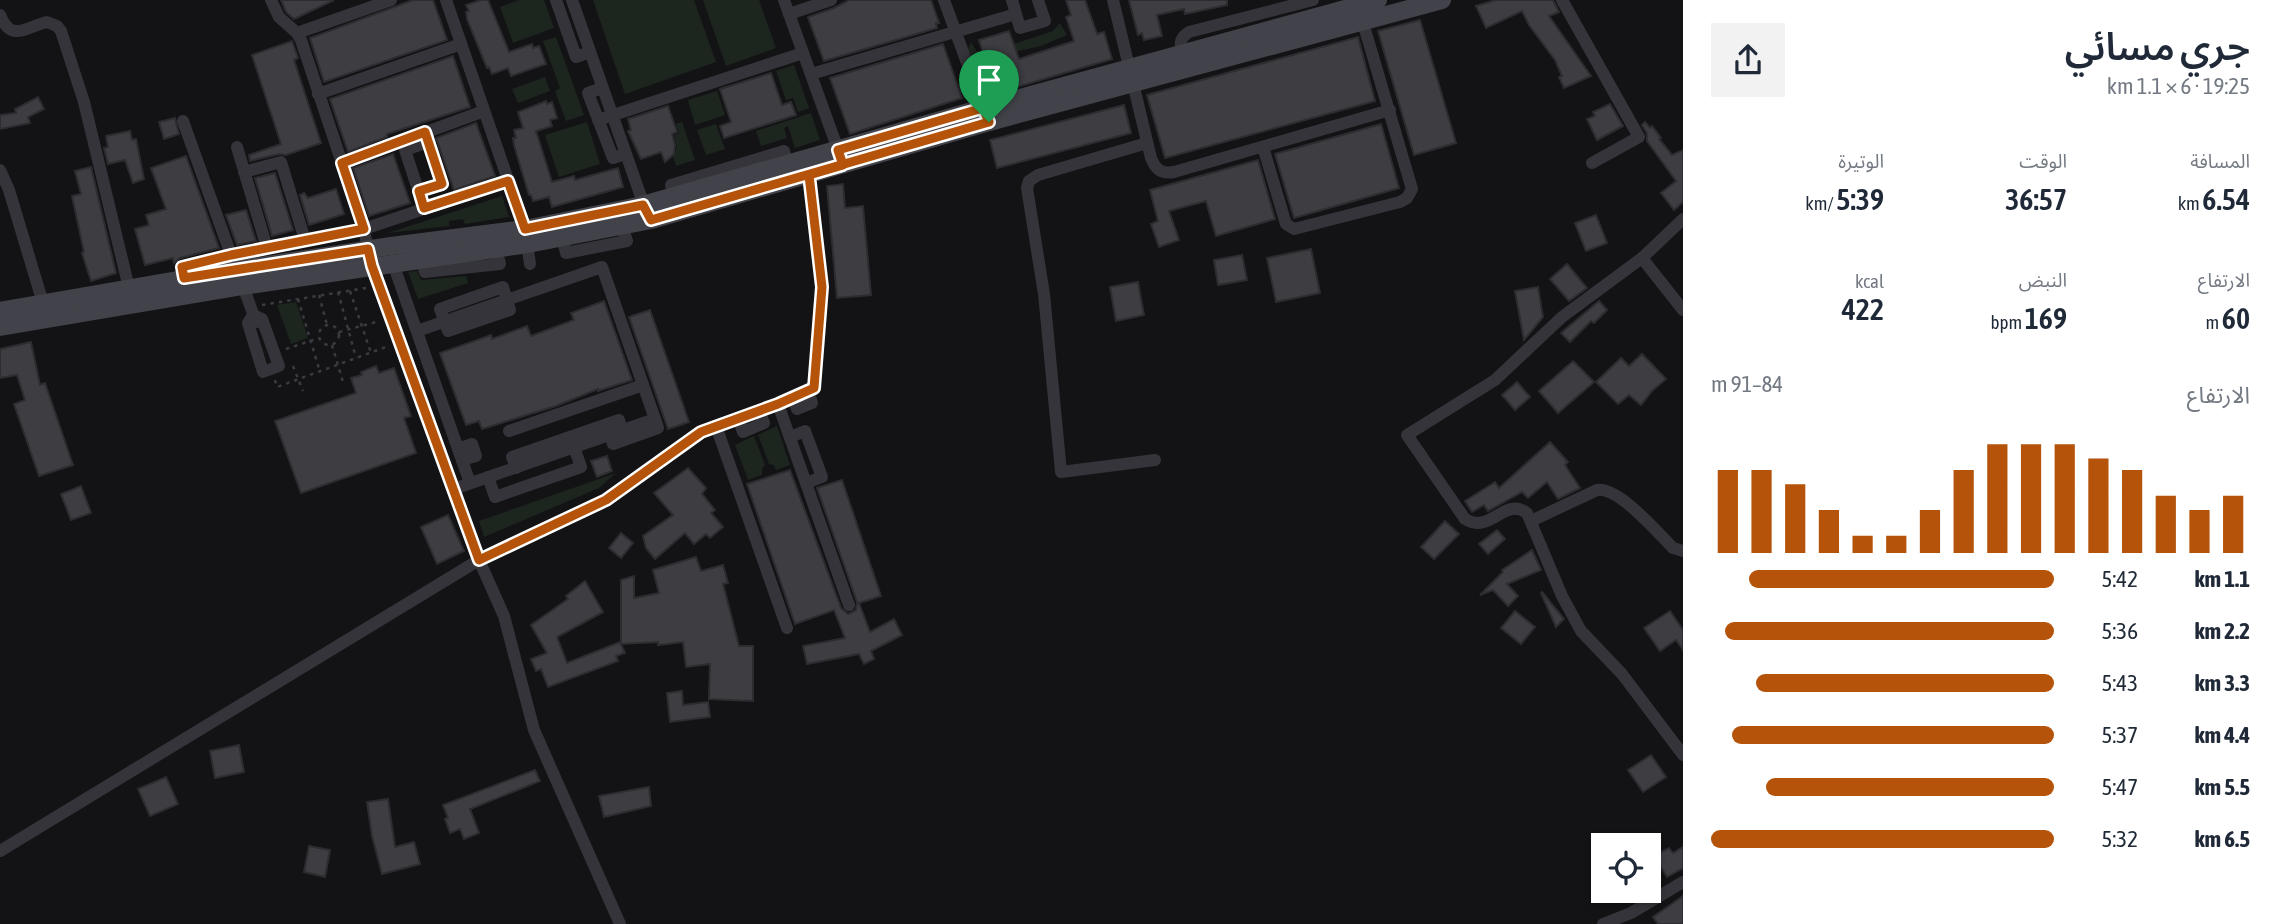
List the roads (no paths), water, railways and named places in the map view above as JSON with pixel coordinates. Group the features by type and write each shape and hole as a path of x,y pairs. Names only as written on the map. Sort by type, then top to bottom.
{"street":[{"path":"271,0 279,17 298,33 364,229 370,258 479,560 510,635 534,730 620,924"},
{"path":"298,33 391,0"},
{"path":"446,0 526,237 530,264"},
{"path":"556,0 576,57 590,52"},
{"path":"572,0 647,213"},
{"path":"784,0 840,157"},
{"path":"789,14 831,0"},
{"path":"944,0 986,115"},
{"path":"1012,0 1020,28 1045,21 1038,0"},
{"path":"1113,0 1147,144 1155,168 1163,173 1390,110"},
{"path":"1182,54 1181,40 1189,32 1313,0"},
{"path":"0,327 243,286 370,258 421,259 496,249 526,237 562,237 622,226 676,196 788,164 840,157 1130,76 1378,0"},
{"path":"1130,76 1182,54 1359,8 1442,0"},
{"path":"1562,0 1639,137 1592,163"},
{"path":"1263,147 1286,225 1294,229 1407,198 1412,189 1359,8"},
{"path":"811,74 1016,14"},
{"path":"0,15 10,31 21,31 47,22 61,31 85,102 128,288"},
{"path":"317,94 461,44"},
{"path":"598,120 803,53"},
{"path":"602,88 588,93 612,158 625,154"},
{"path":"342,163 426,137 484,111"},
{"path":"183,121 231,255"},
{"path":"419,191 442,184 426,137"},
{"path":"424,208 405,150 426,137"},
{"path":"1147,144 1038,174 1029,181 1027,188 1044,294 1061,472 1154,460"},
{"path":"237,147 267,248"},
{"path":"0,311 184,278 370,258 526,237 647,213 809,175 840,157"},
{"path":"244,172 281,162 305,240"},
{"path":"0,170 9,190 43,303"},
{"path":"0,851 479,560 606,500 701,432 738,418 743,432 764,423 759,411 793,398 797,409 812,403 808,391 814,388 822,287 809,175"},
{"path":"184,278 182,267 364,229 508,181"},
{"path":"1683,219 1642,258 1562,317 1495,380 1407,435 1431,473 1465,519 1471,523 1481,524 1512,508 1521,508 1531,521 1562,596 1581,631 1622,674 1683,755"},
{"path":"1642,258 1683,310"},
{"path":"507,300 530,292 528,286 544,280 546,286 602,267 658,428 612,444 610,435"},
{"path":"396,272 470,483"},
{"path":"243,286 274,378 279,366 262,319 252,311"},
{"path":"503,287 507,300 510,310 448,331 440,309 503,287"},
{"path":"417,331 445,322"},
{"path":"509,431 643,385"},
{"path":"778,404 790,437 805,431 822,477 806,483 849,605"},
{"path":"454,489 655,419"},
{"path":"516,468 512,457 619,420 622,430"},
{"path":"716,426 787,628"},
{"path":"488,477 495,497 581,467 574,447"},
{"path":"1531,521 1597,490 1605,489 1621,499 1673,548 1683,551"},
{"path":"1603,924 1631,913 1683,882"}]}
